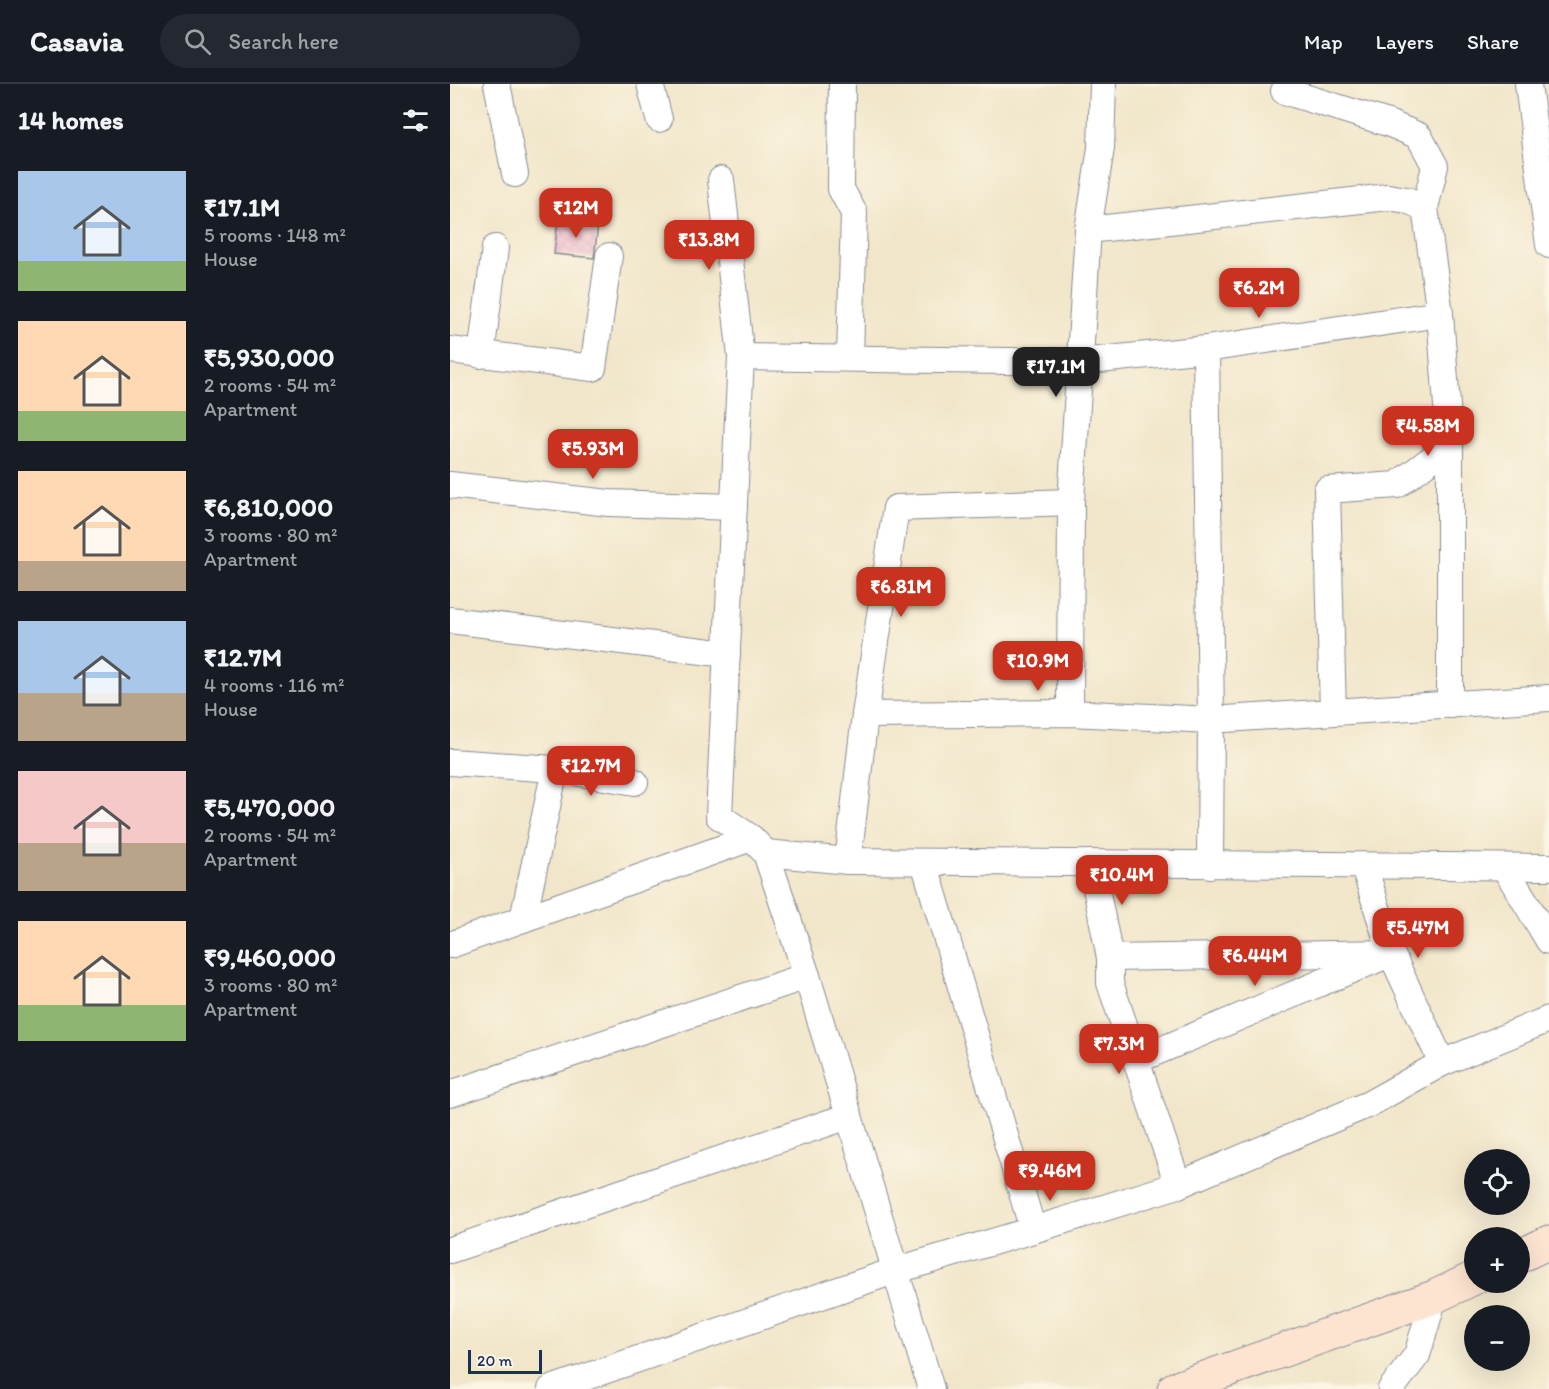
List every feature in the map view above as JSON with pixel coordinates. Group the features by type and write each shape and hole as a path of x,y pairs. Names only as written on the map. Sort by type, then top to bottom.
{"main road":[{"path":"1530,1251 1549,1242"},
{"path":"1174,1389 1434,1297 1464,1283"}],"street":[{"path":"497,84 515,174"},
{"path":"650,84 659,119"},
{"path":"842,84 841,189 854,213 850,358"},
{"path":"1070,713 1071,502 1088,230 1101,147 1103,84"},
{"path":"1528,84 1542,143 1549,245"},
{"path":"1284,91 1388,123 1419,136 1435,166 1425,208 1440,314 1450,445 1450,705"},
{"path":"721,180 741,357 719,816 759,846 807,976 931,1389"},
{"path":"1088,230 1388,197 1407,200 1425,208"},
{"path":"481,354 495,248"},
{"path":"450,350 594,368 609,256"},
{"path":"741,357 1080,362 1206,349 1440,314"},
{"path":"1206,349 1211,720 1210,865"},
{"path":"1333,712 1327,490 1397,485 1450,445"},
{"path":"450,485 609,504 734,507"},
{"path":"849,861 865,715 896,508 1071,502"},
{"path":"450,620 727,654"},
{"path":"865,715 1070,713 1211,720 1549,698"},
{"path":"450,762 555,769 635,782"},
{"path":"523,919 555,769"},
{"path":"450,945 523,919 759,846 849,861 1549,867"},
{"path":"924,862 1033,1230"},
{"path":"1091,863 1110,958 1110,983 1178,1185"},
{"path":"1364,866 1391,953 1442,1063"},
{"path":"1505,868 1549,941"},
{"path":"1110,958 1391,953"},
{"path":"1137,1060 1391,953"},
{"path":"450,1094 807,976"},
{"path":"551,1389 894,1271 1178,1185 1369,1104 1442,1063 1549,1019"},
{"path":"450,1250 849,1116"},
{"path":"1391,1389 1417,1355 1434,1297"}],"building":[{"path":"558,220 598,225 594,258 554,254"}]}
